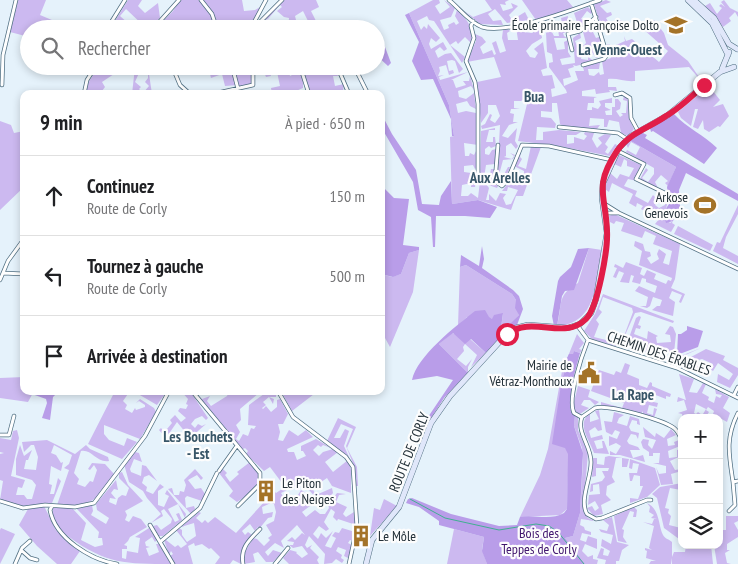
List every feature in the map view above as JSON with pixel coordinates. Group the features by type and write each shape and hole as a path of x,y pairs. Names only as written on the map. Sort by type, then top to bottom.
{"street":[{"path":"2,85 3,55 16,0"},
{"path":"113,20 125,0"},
{"path":"161,20 179,0"},
{"path":"201,0 212,14 214,20"},
{"path":"256,20 266,0"},
{"path":"261,20 282,0"},
{"path":"449,0 473,21 486,28 550,18 600,0"},
{"path":"577,325 591,313 596,299 608,233 602,202 603,183 618,150 627,139 668,115 720,72 736,67 728,57 712,23 688,0"},
{"path":"694,0 714,18 729,44 737,49 728,57 720,72"},
{"path":"583,66 604,59 607,55 596,17 590,4"},
{"path":"572,50 568,34 580,31 596,17"},
{"path":"473,21 471,26 474,38 466,61 475,82 478,104 478,181"},
{"path":"0,60 3,55"},
{"path":"85,90 90,75"},
{"path":"176,75 180,85 186,90"},
{"path":"234,75 238,89"},
{"path":"233,90 253,85 254,75"},
{"path":"303,75 308,90"},
{"path":"341,75 347,90"},
{"path":"358,75 366,90"},
{"path":"615,95 622,94 630,98 630,118 638,132"},
{"path":"559,127 618,133 627,139"},
{"path":"498,145 495,181 502,186 507,181 522,145 549,146 612,160"},
{"path":"618,150 644,164 636,179 667,194"},
{"path":"602,202 621,214 738,269"},
{"path":"605,213 621,214"},
{"path":"0,280 10,256 20,244"},
{"path":"2,273 20,274"},
{"name":"ROUTE DE CORLY","path":"366,564 372,540 399,507 431,423 450,396 503,338 516,328 533,325 563,329 577,325"},
{"name":"CHEMIN DES ÉRABLES","path":"577,325 583,336 588,340 677,368 738,398"},
{"path":"582,417 574,413 572,406 577,376 588,340"},
{"path":"734,395 738,387"},
{"path":"0,501 16,506 30,507 80,506 96,501 145,436 167,395"},
{"path":"195,395 236,447 250,459 261,476 260,484 238,506"},
{"path":"280,395 293,417 346,457 353,467 357,527 349,564"},
{"path":"652,500 647,500 600,518 587,514 585,506 591,458 580,430 582,417 595,408 614,409 668,424 678,433"},
{"path":"729,511 735,505 728,438 738,413"},
{"path":"0,435 8,436 14,416"},
{"path":"160,542 200,508 218,472 236,447"},
{"path":"733,482 738,481"},
{"path":"52,506 51,516 62,533 95,558 117,564"},
{"path":"150,525 173,564"},
{"path":"243,564 242,555 246,544 260,529"},
{"path":"15,564 21,550 30,541"},
{"path":"275,564 288,548"},
{"path":"21,550 30,558 37,560"}],"shaded area":[{"path":"18,0 46,0 40,15 52,20 20,20 20,35 10,32"},
{"path":"128,0 142,0 138,6 145,13 158,3 160,18 158,20 138,20 126,9 120,16 124,20 116,20"},
{"path":"180,0 242,0 244,11 255,10 262,6 254,20 164,20"},
{"path":"284,0 316,0 319,7 311,11 316,20 308,20 303,11 295,16 296,20 289,20 289,18 284,17 277,11 282,7 280,5 268,19 264,20"},
{"path":"433,0 439,0 440,3 435,6 440,14 450,7 444,0 455,8 451,17 440,20 444,30 449,28 448,25 454,22 456,25 459,23 455,16 457,10 467,21 472,33 471,43 465,37 458,44 456,41 450,45 434,21 429,20 427,16 417,21 421,30 424,26 427,29 428,24 440,38 436,42 431,38 429,44 431,49 443,42 447,49 444,51 440,47 435,51 438,58 451,53 463,69 459,73 455,61 447,61 449,71 453,70 454,73 449,75 446,65 439,67 438,76 444,75 439,77 440,80 468,72 451,80 453,80 456,88 466,85 463,81 469,81 470,76 474,90 471,86 458,91 459,97 466,99 474,93 476,109 470,106 467,101 456,104 458,113 466,111 476,113 478,145 464,143 465,156 469,156 470,153 474,155 477,149 478,167 475,169 473,165 464,166 464,172 471,173 471,180 475,179 477,173 475,187 471,187 471,183 462,185 461,196 468,196 471,193 478,198 481,131 495,128 495,130 489,130 486,142 493,142 493,137 495,137 496,146 491,148 489,146 485,149 485,154 489,155 492,150 496,149 495,164 486,165 484,178 489,179 491,169 494,169 493,182 498,186 497,188 486,184 489,188 486,200 489,200 489,194 496,201 500,193 506,194 503,198 506,205 511,204 518,190 508,187 507,191 502,191 508,183 513,170 516,171 514,180 518,181 521,173 524,173 524,171 514,166 522,147 520,157 522,159 518,166 526,169 531,146 541,147 523,196 516,196 511,210 478,200 452,204 450,137 454,136 449,105 409,13"},
{"path":"485,0 509,0 505,2 506,5 500,4 503,11 513,8 511,3 518,6 509,15 512,20 525,12 529,20 507,23 495,9 488,14 493,21 501,20 503,25 480,24 463,10 473,17 492,10"},
{"path":"522,0 567,0 573,7 560,14 536,20"},
{"path":"606,0 611,2 600,6 607,13 611,12 612,15 606,18 609,23 621,20 622,22 602,30 594,4"},
{"path":"724,0 730,8 738,12 738,17 735,12 729,18 731,21 723,27 705,6 710,3 717,14 722,8 719,6 721,4 725,7 721,2"},
{"path":"588,7 593,12 591,14 587,11 581,19 588,22 576,31 563,33 567,38 554,38 557,50 565,49 564,42 568,40 568,52 571,57 560,59 562,65 575,63 573,38 580,33 581,38 575,41 577,46 583,46 586,43 583,32 593,21 597,26 591,28 596,38 599,37 599,31 602,41 596,43 598,52 603,50 604,46 606,54 596,58 591,51 583,50 581,59 588,60 588,57 594,61 576,66 573,65 574,67 568,69 571,77 563,79 564,86 578,80 575,71 584,71 583,67 600,62 599,69 588,69 589,75 594,76 599,72 600,75 604,74 602,61 611,58 607,44 614,46 625,41 624,36 626,41 632,39 659,62 668,51 643,29 652,25 654,20 664,33 668,45 688,61 703,83 689,67 635,71 635,81 608,79 608,87 616,87 617,91 609,90 610,92 596,94 595,89 582,91 582,96 597,97 594,98 594,103 588,103 587,110 592,110 592,107 598,109 601,105 599,101 612,98 612,103 605,103 605,107 611,110 605,111 606,115 612,115 615,99 618,99 621,103 620,109 616,111 620,117 623,115 621,113 626,113 627,101 623,100 624,96 628,98 629,118 634,129 628,136 621,133 619,122 609,120 607,127 604,127 604,119 590,118 589,126 600,125 597,129 564,127 560,124 557,103 552,103 552,112 541,111 541,117 551,118 556,124 555,128 537,127 536,140 543,140 543,132 559,130 581,132 576,135 567,135 567,144 574,143 574,137 584,140 587,136 584,134 585,132 594,133 592,139 597,148 602,143 598,138 605,134 611,135 605,144 608,147 605,152 608,154 615,144 617,145 610,156 558,146 518,141 527,104 525,98 521,101 514,101 514,108 520,109 511,109 510,113 514,114 513,122 518,122 509,125 502,136 508,138 517,128 515,141 518,146 516,149 511,143 506,146 506,156 504,157 512,159 514,156 510,153 515,155 513,159 503,160 499,175 503,176 508,167 510,167 505,181 499,182 497,179 500,125 482,129 481,126 485,124 490,114 492,115 490,120 495,123 500,116 496,105 488,105 488,113 481,123 477,82 501,77 494,57 467,62 476,41 475,34 482,37 486,42 480,47 483,54 492,50 494,55 496,54 492,43 496,41 500,53 506,51 502,38 503,30 508,29 510,31 507,33 508,40 518,40 516,27 524,26 523,32 533,33 530,24 540,25 542,38 532,44 526,51 530,57 535,58 538,53 534,49 543,42 547,68 541,70 543,76 552,75 555,88 551,89 552,97 567,93 549,67 549,63 553,62 552,54 547,52 546,33 551,30 554,36 559,36 557,24 562,23 561,18 568,16 567,26 565,25 563,29 568,32 570,29 568,27 577,22 574,13"},
{"path":"450,45 465,57 462,63"},
{"path":"93,75 112,75 102,82 105,87 103,90 87,90 88,83"},
{"path":"134,75 138,75 135,82 141,87 132,90"},
{"path":"149,75 151,90 146,90 149,86 145,82"},
{"path":"222,75 252,75 252,84 239,88 238,85 225,86"},
{"path":"278,75 302,75 303,88 298,90 271,90 271,88 280,86"},
{"path":"304,75 338,75 333,76 335,86 344,84 343,90 309,90"},
{"path":"709,86 720,100 713,107 723,104 729,116 720,127 718,126 709,132 704,129 703,120 698,129 693,127 698,109 695,109 691,126 681,118 678,112"},
{"path":"0,121 11,125 14,133 20,132 20,191 0,210"},
{"path":"629,140 676,167 668,186 665,183 668,181 661,175 655,182 658,188 661,188 659,190 640,179 646,168 648,170 642,178 648,182 654,174 654,168 626,152 627,150 636,155 640,147 631,142 628,148 626,144"},
{"path":"619,155 641,165 634,180 637,181 628,179 624,186 637,191 635,196 648,203 653,195 658,200 655,205 659,208 665,205 666,200 668,201 664,216 670,223 673,221 672,223 675,225 671,232 655,224 660,218 650,214 648,208 645,211 641,209 643,206 637,203 636,207 629,203 633,194 612,183 609,192 605,189 609,172 617,179 620,174 629,177 634,168 627,166 627,161 624,159 621,167 614,164"},
{"path":"738,205 738,214 726,237 723,248 738,256 738,264 713,251 717,242 720,243"},
{"path":"614,214 680,244 675,279 671,288 685,294 681,303 679,302 682,295 672,291 669,298 675,302 673,316 652,310 660,306 662,300 653,297 650,306 647,308 640,306 646,306 648,297 635,291 639,286 655,293 657,286 646,282 646,279 642,278 640,284 632,282 634,276 631,275 629,283 620,282 624,273 619,271 616,278 613,277 617,268 614,267 615,264 623,268 626,262 642,268 640,274 644,276 647,270 656,274 654,279 666,284 672,278 639,265 642,251 634,246 635,241 643,244 645,251 650,252 651,256 647,258 651,264 659,259 657,254 659,249 666,254 663,263 669,265 672,251 653,244 656,236 645,231 642,238 621,231 624,223 616,221 614,224 610,222 609,216"},
{"path":"678,226 713,245 710,251 674,234"},
{"path":"589,248 602,250 596,287 592,299 580,318 557,326 563,296 578,283"},
{"path":"419,250 413,292 390,347 385,338 385,275 392,277 401,274 409,253"},
{"path":"466,265 512,294 516,300 519,315 507,329 501,328 503,314 493,319 467,317 458,326 460,267"},
{"path":"603,294 674,321 673,323 641,312 635,313 621,344 633,312 632,308 603,297 599,309 602,312 596,320 599,324 594,337 618,343 615,346 592,339 584,331 595,314"},
{"path":"641,317 638,325 641,326 640,329 636,328 634,334 647,339 648,331 658,336 656,337 657,343 671,342 670,335 665,334 670,326 673,327 676,334 674,353 659,350 651,354 628,346 625,349 636,318"},
{"path":"452,333 470,339 486,353 471,367 477,355 465,344 463,347 464,351 457,359 466,366 472,359 468,367 468,373 439,344"},
{"path":"577,334 584,343 579,349 582,350 580,353 574,351 571,374 567,509 560,515 520,517 540,475 548,449 562,371"},
{"path":"701,348 674,360 684,364 691,357 706,349 725,356 723,360 738,368 738,375 730,388 717,382 718,374 729,380 733,374 718,363 713,371 710,369 713,364 702,359 695,361 697,366 704,367 701,374 671,363 673,359"},
{"path":"625,363 630,365 627,374 639,379 639,385 647,388 650,382 652,386 671,394 670,397 666,396 666,399 653,394 652,398 650,397 649,401 658,403 657,407 649,405 647,413 653,415 654,408 657,409 654,418 643,415 643,411 641,414 601,405 601,402 622,408 624,403 591,391 599,370 614,375 616,371 621,373"},
{"path":"679,374 694,379 689,392 697,393 703,383 706,384 702,393 709,397 708,400 714,403 716,396 720,398 722,395 716,394 715,389 729,397 723,408 730,413 727,422 723,420 723,414 713,414 714,411 708,407 706,410 709,412 708,414 703,414 706,409 696,404 694,413 696,414 678,413 687,410 684,400 677,402 678,397 686,400"},
{"path":"20,377 20,395 32,395 28,402 0,398 0,378"},
{"path":"578,386 590,390 588,397 599,402 595,405 590,400 584,400 581,405 589,408 580,414 575,412 573,406"},
{"path":"113,395 127,395 123,401 127,405 125,409 132,413 135,408 136,410 145,407 139,401 136,403 140,399 154,408 156,412 140,439 104,425 104,434 109,440 124,446 127,438 137,442 122,459 88,444"},
{"path":"140,395 164,395 157,405"},
{"path":"184,395 193,395 208,418 206,420 202,416 195,419 191,424 195,428 198,424 202,426 206,424 190,438 177,422 166,438 159,430 161,428 165,433 168,431 167,429 172,423 170,420 175,415 181,422 186,418 178,411 180,408 186,409 188,399"},
{"path":"197,395 202,399 210,396 207,401 211,406 227,395 257,395 240,409 241,420 236,425 240,432 236,439 239,441 243,434 248,436 251,428 254,429 256,426 248,425 249,405 263,395 276,395 276,397 269,397 263,402 266,405 262,408 266,406 271,412 277,407 277,400 280,399 288,414 283,424 278,424 280,432 278,440 283,441 289,430 298,436 306,430 313,437 287,449 288,452 294,452 297,460 306,456 301,451 301,446 316,439 331,448 318,445 313,450 319,456 323,452 333,449 338,452 325,462 333,472 348,460 351,470 351,493 332,486 327,478 312,488 316,495 332,488 333,493 325,503 321,504 299,478 294,481 297,485 281,493 286,501 298,495 301,490 311,496 322,510 314,503 302,512 306,517 315,510 320,514 325,514 329,508 328,505 337,493 346,494 339,495 336,502 347,507 343,514 346,517 354,512 356,525 338,519 337,521 333,517 335,512 331,509 324,522 329,529 326,531 319,526 313,534 318,539 321,533 326,538 333,531 325,546 331,548 336,538 332,536 335,532 339,533 342,528 355,532 353,541 350,540 348,543 352,545 348,558 344,556 346,550 338,547 336,551 342,555 341,558 344,560 342,563 336,559 332,563 324,564 325,554 309,536 305,545 307,548 312,545 310,548 319,557 317,560 319,564 289,564 283,558 290,550 297,552 302,558 308,554 302,546 293,548 289,545 293,545 294,542 287,541 292,537 295,540 302,533 305,535 297,525 281,541 284,548 275,543 265,552 268,556 273,550 282,553 273,562 266,562 258,552 253,554 255,562 244,564 243,555 253,538 257,539 264,546 270,540 268,538 272,535 266,525 274,521 276,512 274,504 271,503 262,507 263,514 273,512 272,517 268,518 255,531 250,524 242,531 245,535 248,532 252,535 243,548 241,564 233,560 230,564 215,564 220,557 211,548 209,549 202,544 195,546 194,543 188,546 193,564 175,564 170,556 173,554 171,551 169,555 164,540 169,535 166,540 175,547 178,545 181,548 187,544 176,530 179,528 182,530 182,535 187,542 196,536 194,523 181,527 199,512 201,513 196,518 202,523 205,520 208,523 215,517 236,533 274,491 276,493 285,487 270,467 264,471 246,454 248,451 245,448 241,450"},
{"path":"283,395 313,395 292,411"},
{"path":"599,410 602,430 598,431 595,427 589,431 591,438 602,435 603,439 594,441 597,449 603,448 602,441 604,441 609,454 594,453 585,432 584,422 586,417 590,413 590,422 599,419 595,411"},
{"path":"614,412 624,415 619,418 617,423 627,426 630,416 639,419 640,425 637,424 637,421 632,420 629,427 631,431 639,433 638,439 636,435 631,434 627,441 640,450 630,450 633,458 643,455 645,462 620,455 610,455 610,451 616,454 621,446 616,443 609,446 609,436 617,439 620,432 615,430 612,435 606,432 604,421 612,422"},
{"path":"575,415 578,417 578,430 588,453 583,510 588,518 595,521 581,519 580,525 585,530 591,532 591,535 582,533 580,540 586,542 588,536 597,539 597,549 585,544 582,551 588,557 593,555 593,559 598,560 597,564 585,564 565,538 573,536 580,513 583,460 582,448 574,426"},
{"path":"338,418 356,427 347,448 357,467 358,486 355,486 354,466 346,446 353,429 341,424 334,438 340,438 345,429 349,431 344,446 349,457 327,441"},
{"path":"643,427 655,437 656,433 664,438 671,429 676,435 667,439 668,446 675,445 674,442 678,440 678,447 668,451 669,458 677,457 678,450 678,457 670,461 675,470 678,470 678,472 671,474 673,484 661,485 656,467 659,474 666,473 666,466 653,463 659,463 660,453 653,453 653,456 649,456 649,452 643,448 641,442 643,439 649,440 648,445 652,449 656,440 645,437"},
{"path":"17,430 19,438 11,476 25,480 22,488 18,487 16,495 24,495 27,499 32,499 36,485 32,480 16,475 16,459 20,445 24,456 32,450 28,460 26,460 24,469 36,470 38,457 34,445 31,445 24,452 22,442 47,440 75,454 86,445 90,449 108,457 109,461 105,461 88,452 81,451 74,473 79,479 77,484 85,487 90,481 93,482 97,470 94,465 90,470 88,469 92,463 105,464 114,474 102,492 90,502 57,505 69,470 64,468 69,464 72,455 54,445 51,453 56,455 61,463 63,462 61,471 51,466 49,484 52,485 50,494 54,494 58,478 61,481 52,503 23,506 0,500 3,481 0,480 0,454 4,453 0,452 0,438 11,440 13,431"},
{"path":"135,452 139,453 142,462 134,459 130,469 131,472 141,476 142,465 146,466 157,481 149,475 144,477 142,483 147,487 146,491 153,494 160,484 164,487 158,491 158,505 164,507 169,496 165,494 167,490 186,514 185,518 178,504 168,509 175,522 179,520 176,514 179,513 182,520 163,536 159,536 153,526 157,525 161,530 171,523 172,519 164,509 161,511 163,516 151,523 161,514 143,491 129,482 124,464"},
{"path":"609,456 629,459 627,467 622,467 622,458 616,458 612,477 615,482 607,486 606,495 611,500 601,505 603,514 594,516 587,508 592,506 595,511 599,508 595,501 588,505 589,495 600,494 599,484 593,485 593,491 590,492 591,484 602,481 605,477 602,471 608,471 609,468 596,468 596,476 592,477 593,458 597,458 597,464 604,465 605,457"},
{"path":"630,459 655,468 660,485 647,497 630,503 630,498 638,499 643,486 640,486 640,476 634,475 632,481 630,481 629,473 637,473 639,464 633,463 632,469 629,468"},
{"path":"250,462 259,475 260,481 245,497 237,502 229,496 233,491 219,473 223,469 227,473 225,475 230,482 239,474 237,472"},
{"path":"195,469 203,478 201,480 197,475 188,480 195,489 201,488 205,494 202,501 187,496 185,498 186,508 194,506 195,509 191,514 168,489 172,488 174,495 179,495 180,491 184,492 186,485 184,480"},
{"path":"122,472 128,485 143,501 125,511 127,515 125,520 129,522 133,516 141,519 147,527 130,537 124,545 127,546 127,549 122,549 122,558 126,559 127,551 138,553 140,538 135,537 149,528 157,540 155,542 152,537 145,542 146,546 150,547 146,548 149,556 159,552 156,544 159,544 171,564 129,563 94,553 69,537 59,528 55,521 53,508 72,508 86,523 81,540 95,547 103,545 102,538 98,538 99,532 77,509 92,505 93,511 91,515 106,524 109,518 97,510 96,504 116,480 118,490 114,489 111,493 116,499 110,498 109,502 116,505 118,498 122,495 126,496 129,488 119,478 119,473"},
{"path":"678,484 678,489 670,488 665,508 669,509 668,513 671,516 669,525 678,527 678,538 664,528 657,498 652,494 660,487"},
{"path":"384,499 397,506 370,536 374,508 380,510"},
{"path":"647,503 654,509 664,536 672,542 672,557 674,552 685,552 685,549 711,549 713,564 672,564 672,558 671,564 649,564 651,561 656,561 646,558 647,551 645,550 645,548 652,550 649,548 654,526 643,522 652,524 654,519 657,519 651,518 654,515 649,512 650,507"},
{"path":"44,506 56,530 80,551 71,564 57,564 37,546 19,525 28,509"},
{"path":"634,507 637,510 636,517 633,517 634,512 630,511 622,529 624,530 623,537 627,543 618,541 614,516"},
{"path":"726,516 738,516 738,521 734,523 738,530 738,537 727,544 727,550 730,550 725,553 727,563 731,564 717,564 715,549 723,549 723,530 726,530"},
{"path":"612,517 617,542 629,545 622,550 619,561 616,561 616,564 605,564 606,560 597,558 601,548 604,549 603,555 608,556 610,551 601,546 602,539 611,544 613,535 601,532 599,529 607,531 609,525 603,520"},
{"path":"1,528 15,534 0,564 0,530"},
{"path":"454,529 484,537 482,549 487,564 447,564"}],"green space":[{"path":"409,13 449,105 454,136 452,136 451,119 433,79 421,80 412,61 419,42 405,15"},
{"path":"385,47 391,63 388,66 385,63"},
{"path":"674,114 717,148 704,164 653,131 651,132 650,128"},
{"path":"385,121 416,170 422,204 439,205 441,196 451,181 452,204 478,200 497,207 490,218 436,216 435,247 433,247 431,217 418,210 413,182 385,134"},
{"path":"641,132 647,135 645,138 738,194 738,201 686,173 679,190 680,206 673,221 666,223 664,216 661,216 669,204 667,187 676,167 629,140"},
{"path":"385,189 394,198 409,199 403,245 419,247 419,250 409,253 401,274 393,277 385,275"},
{"path":"482,246 484,259 482,268 519,296 523,309 517,325 508,330 486,353 471,339 465,344 453,333 439,344 468,373 444,398 428,423 426,420 453,380 437,376 412,380 421,361 438,342 475,311 485,310 492,319 494,315 503,313 501,328 504,330 519,315 515,308 516,300 512,294 466,265 460,267 461,255 479,266"},
{"path":"589,248 574,290 565,291 562,296 557,326 554,326 552,316 558,281 571,267 578,249"},
{"path":"687,326 703,331 698,347 677,355 678,334 687,330"},
{"name":"Bois des Teppes de Corly","path":"574,351 580,353 573,379 570,409 575,415 574,426 583,453 580,513 573,536 565,538 585,564 487,564 482,551 484,537 439,525 439,521 419,507 406,503 408,499 412,498 451,514 499,526 517,525 520,517 525,516 553,517 564,513 567,509 568,454 565,448 552,444 561,385 566,367 564,364 569,354 573,354"},
{"path":"35,395 55,395 53,397 50,420 42,418 47,403 46,399"}],"waterway":[{"path":"198,395 200,399"},
{"path":"410,499 445,518 499,530 536,524 549,526 558,532 584,564"}],"place":[{"name":"École primaire Françoise Dolto","path":"676,25"},
{"name":"Arkose Genevois","path":"705,205"},
{"name":"Mairie de Vétraz-Monthoux","path":"589,373"},
{"name":"Le Piton des Neiges","path":"266,491"},
{"name":"Le Môle","path":"361,536"}],"district":[{"name":"La Venne-Ouest","path":"620,50"},
{"name":"Bua","path":"534,97"},
{"name":"Aux Arelles","path":"500,178"},
{"name":"La Rape","path":"633,395"},
{"name":"Les Bouchets - Est","path":"198,446"}],"route":[{"path":"507,334 516,328 528,325 557,329 568,328 580,324 588,317 596,299 607,240 608,233 602,189 604,178 611,162 622,144 631,136 668,115 704,85"}]}
